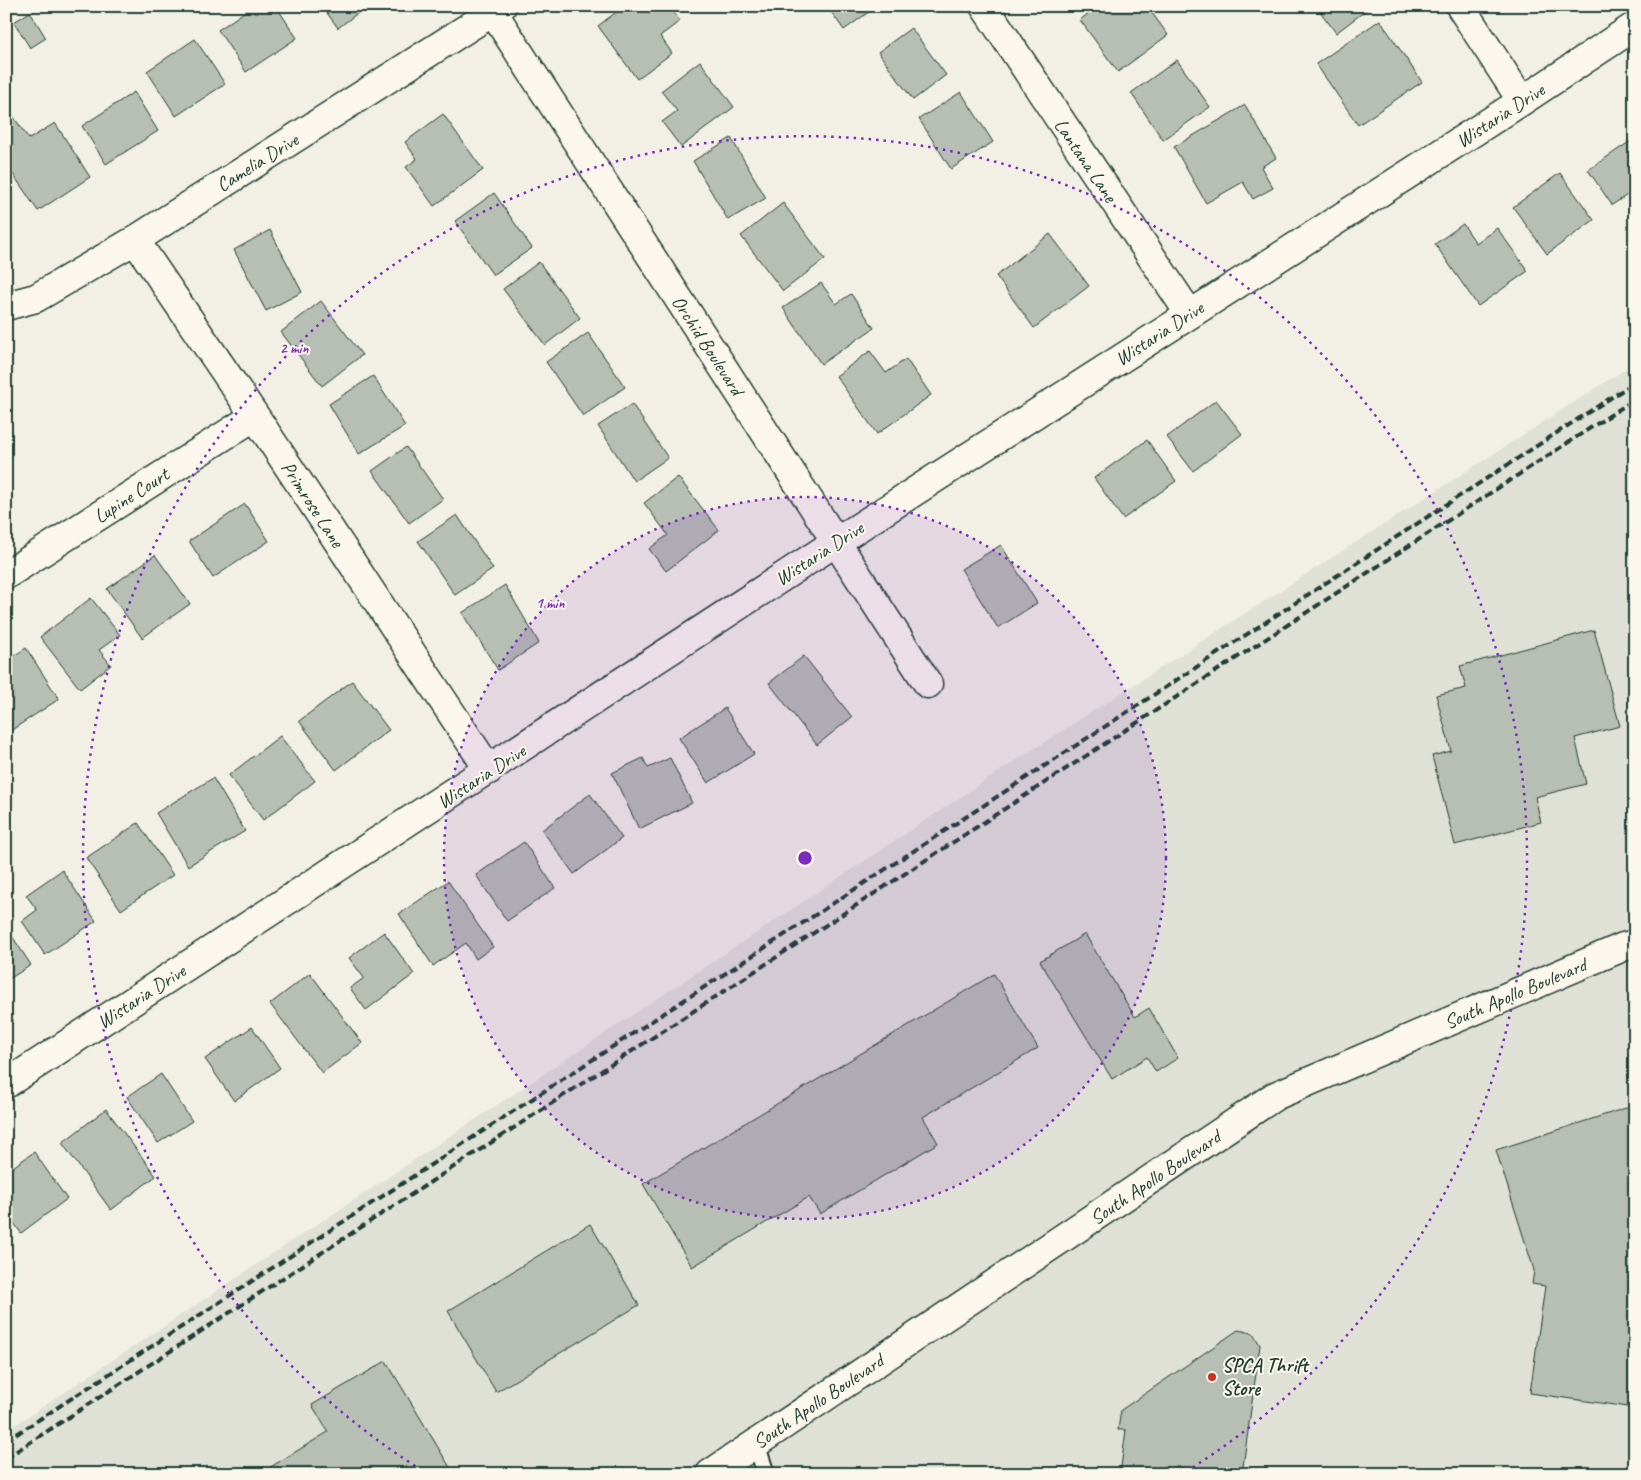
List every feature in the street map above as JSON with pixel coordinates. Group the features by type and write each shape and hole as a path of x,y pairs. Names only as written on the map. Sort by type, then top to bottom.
{"street":[{"name":"Lantana Lane","path":"984,6 1189,313"},
{"path":"1460,6 1522,101"},
{"name":"Camelia Drive","path":"6,306 36,298 135,240 494,8"},
{"name":"Orchid Boulevard","path":"494,8 928,684"},
{"name":"Wistaria Drive","path":"6,1084 836,542 1189,313 1522,101 1635,26"},
{"name":"Primrose Lane","path":"135,240 255,416 489,770"},
{"name":"Lupine Court","path":"6,575 255,416"},
{"name":"South Apollo Boulevard","path":"710,1474 1275,1096 1614,950 1635,944"}],"lane":[{"path":"756,1443 766,1474"}],"shaded area":[{"path":"1635,363 1635,1474 6,1474 6,1431 1012,763"}],"building":[{"path":"253,6 276,6 297,38 246,72 218,30"},
{"path":"322,6 367,6 338,28"},
{"path":"624,6 669,6 680,21 660,36 672,53 637,79 598,26"},
{"path":"827,6 877,6 844,30"},
{"path":"1098,6 1147,6 1168,35 1118,72 1080,20"},
{"path":"1316,6 1368,6 1369,8 1336,33"},
{"path":"30,12 46,38 30,48 14,22"},
{"path":"1380,20 1422,82 1358,125 1316,64"},
{"path":"911,28 946,75 913,100 878,52"},
{"path":"195,39 225,84 176,116 147,71"},
{"path":"1177,60 1210,107 1163,140 1131,93"},
{"path":"700,61 734,107 681,147 662,122 677,111 661,91"},
{"path":"134,92 158,131 106,164 82,126"},
{"path":"961,92 993,142 951,169 919,119"},
{"path":"1245,105 1276,158 1261,167 1273,188 1253,199 1243,182 1206,203 1174,147"},
{"path":"6,106 29,139 55,123 90,177 38,211 6,164"},
{"path":"443,114 483,170 434,206 406,167 417,159 405,142"},
{"path":"731,138 766,198 728,220 693,161"},
{"path":"1635,138 1635,190 1612,205 1588,170"},
{"path":"1560,173 1594,220 1547,254 1513,207"},
{"path":"494,193 532,248 493,275 455,221"},
{"path":"783,203 825,259 783,291 741,236"},
{"path":"1463,224 1476,243 1497,228 1528,271 1478,306 1435,244"},
{"path":"270,230 302,292 266,311 234,250"},
{"path":"1050,234 1089,286 1034,328 996,276"},
{"path":"539,262 580,318 545,345 503,289"},
{"path":"821,283 836,304 851,294 874,328 821,364 783,308"},
{"path":"321,301 362,355 322,386 281,332"},
{"path":"588,333 625,387 583,416 546,362"},
{"path":"870,351 886,373 906,359 931,395 877,434 836,376"},
{"path":"373,376 405,426 359,454 329,404"},
{"path":"1216,400 1242,434 1193,471 1167,437"},
{"path":"632,404 668,458 634,481 598,426"},
{"path":"1147,440 1176,481 1123,519 1094,478"},
{"path":"406,447 443,499 409,523 372,471"},
{"path":"678,477 719,530 666,571 649,549 668,535 644,503"},
{"path":"245,504 269,541 213,578 189,541"},
{"path":"457,515 493,569 455,595 418,541"},
{"path":"1001,545 1037,603 998,628 961,569"},
{"path":"155,555 190,604 142,638 107,589"},
{"path":"505,585 539,643 498,670 462,613"},
{"path":"91,598 120,635 99,650 111,665 80,689 40,637"},
{"path":"1594,630 1620,726 1575,738 1586,784 1535,797 1541,822 1455,845 1432,756 1451,751 1436,695 1466,688 1460,666"},
{"path":"26,648 59,699 7,733 6,661"},
{"path":"804,656 852,717 817,745 769,683"},
{"path":"352,681 389,730 336,770 299,721"},
{"path":"725,708 754,754 708,783 679,738"},
{"path":"280,736 315,781 263,820 229,775"},
{"path":"643,758 648,768 670,758 692,803 639,829 612,773"},
{"path":"213,778 245,831 188,866 156,813"},
{"path":"590,794 622,838 574,874 542,830"},
{"path":"138,823 173,875 121,910 86,858"},
{"path":"524,842 555,888 507,921 476,875"},
{"path":"62,870 96,921 45,955 22,921 37,910 26,895"},
{"path":"448,881 493,947 476,959 466,943 433,966 399,914"},
{"path":"8,930 31,965 6,981 6,931"},
{"path":"384,932 414,974 366,1010 350,988 364,978 349,958"},
{"path":"1085,934 1135,1017 1149,1008 1178,1058 1156,1072 1147,1057 1112,1079 1040,961"},
{"path":"310,973 362,1043 322,1073 270,1004"},
{"path":"994,974 1038,1048 923,1117 938,1143 820,1214 809,1197 692,1267 643,1184"},
{"path":"252,1027 280,1068 234,1101 205,1059"},
{"path":"161,1074 192,1121 158,1143 127,1097"},
{"path":"1632,1106 1635,1114 1635,1408 1530,1393 1545,1286 1532,1284 1534,1270 1496,1150"},
{"path":"106,1109 156,1176 111,1210 62,1143"},
{"path":"34,1152 67,1199 21,1233 6,1212 6,1172"},
{"path":"590,1224 639,1305 496,1392 448,1311"},
{"name":"SPCA Thrift Store","path":"1238,1330 1253,1333 1260,1345 1242,1474 1120,1474 1126,1430 1118,1430 1121,1410"},
{"path":"386,1361 451,1469 444,1474 259,1474 328,1432 312,1405"}],"railway":[{"path":"6,1441 1635,382"},
{"path":"6,1458 1635,399"}],"place":[{"name":"SPCA Thrift Store","path":"1212,1377"}]}
